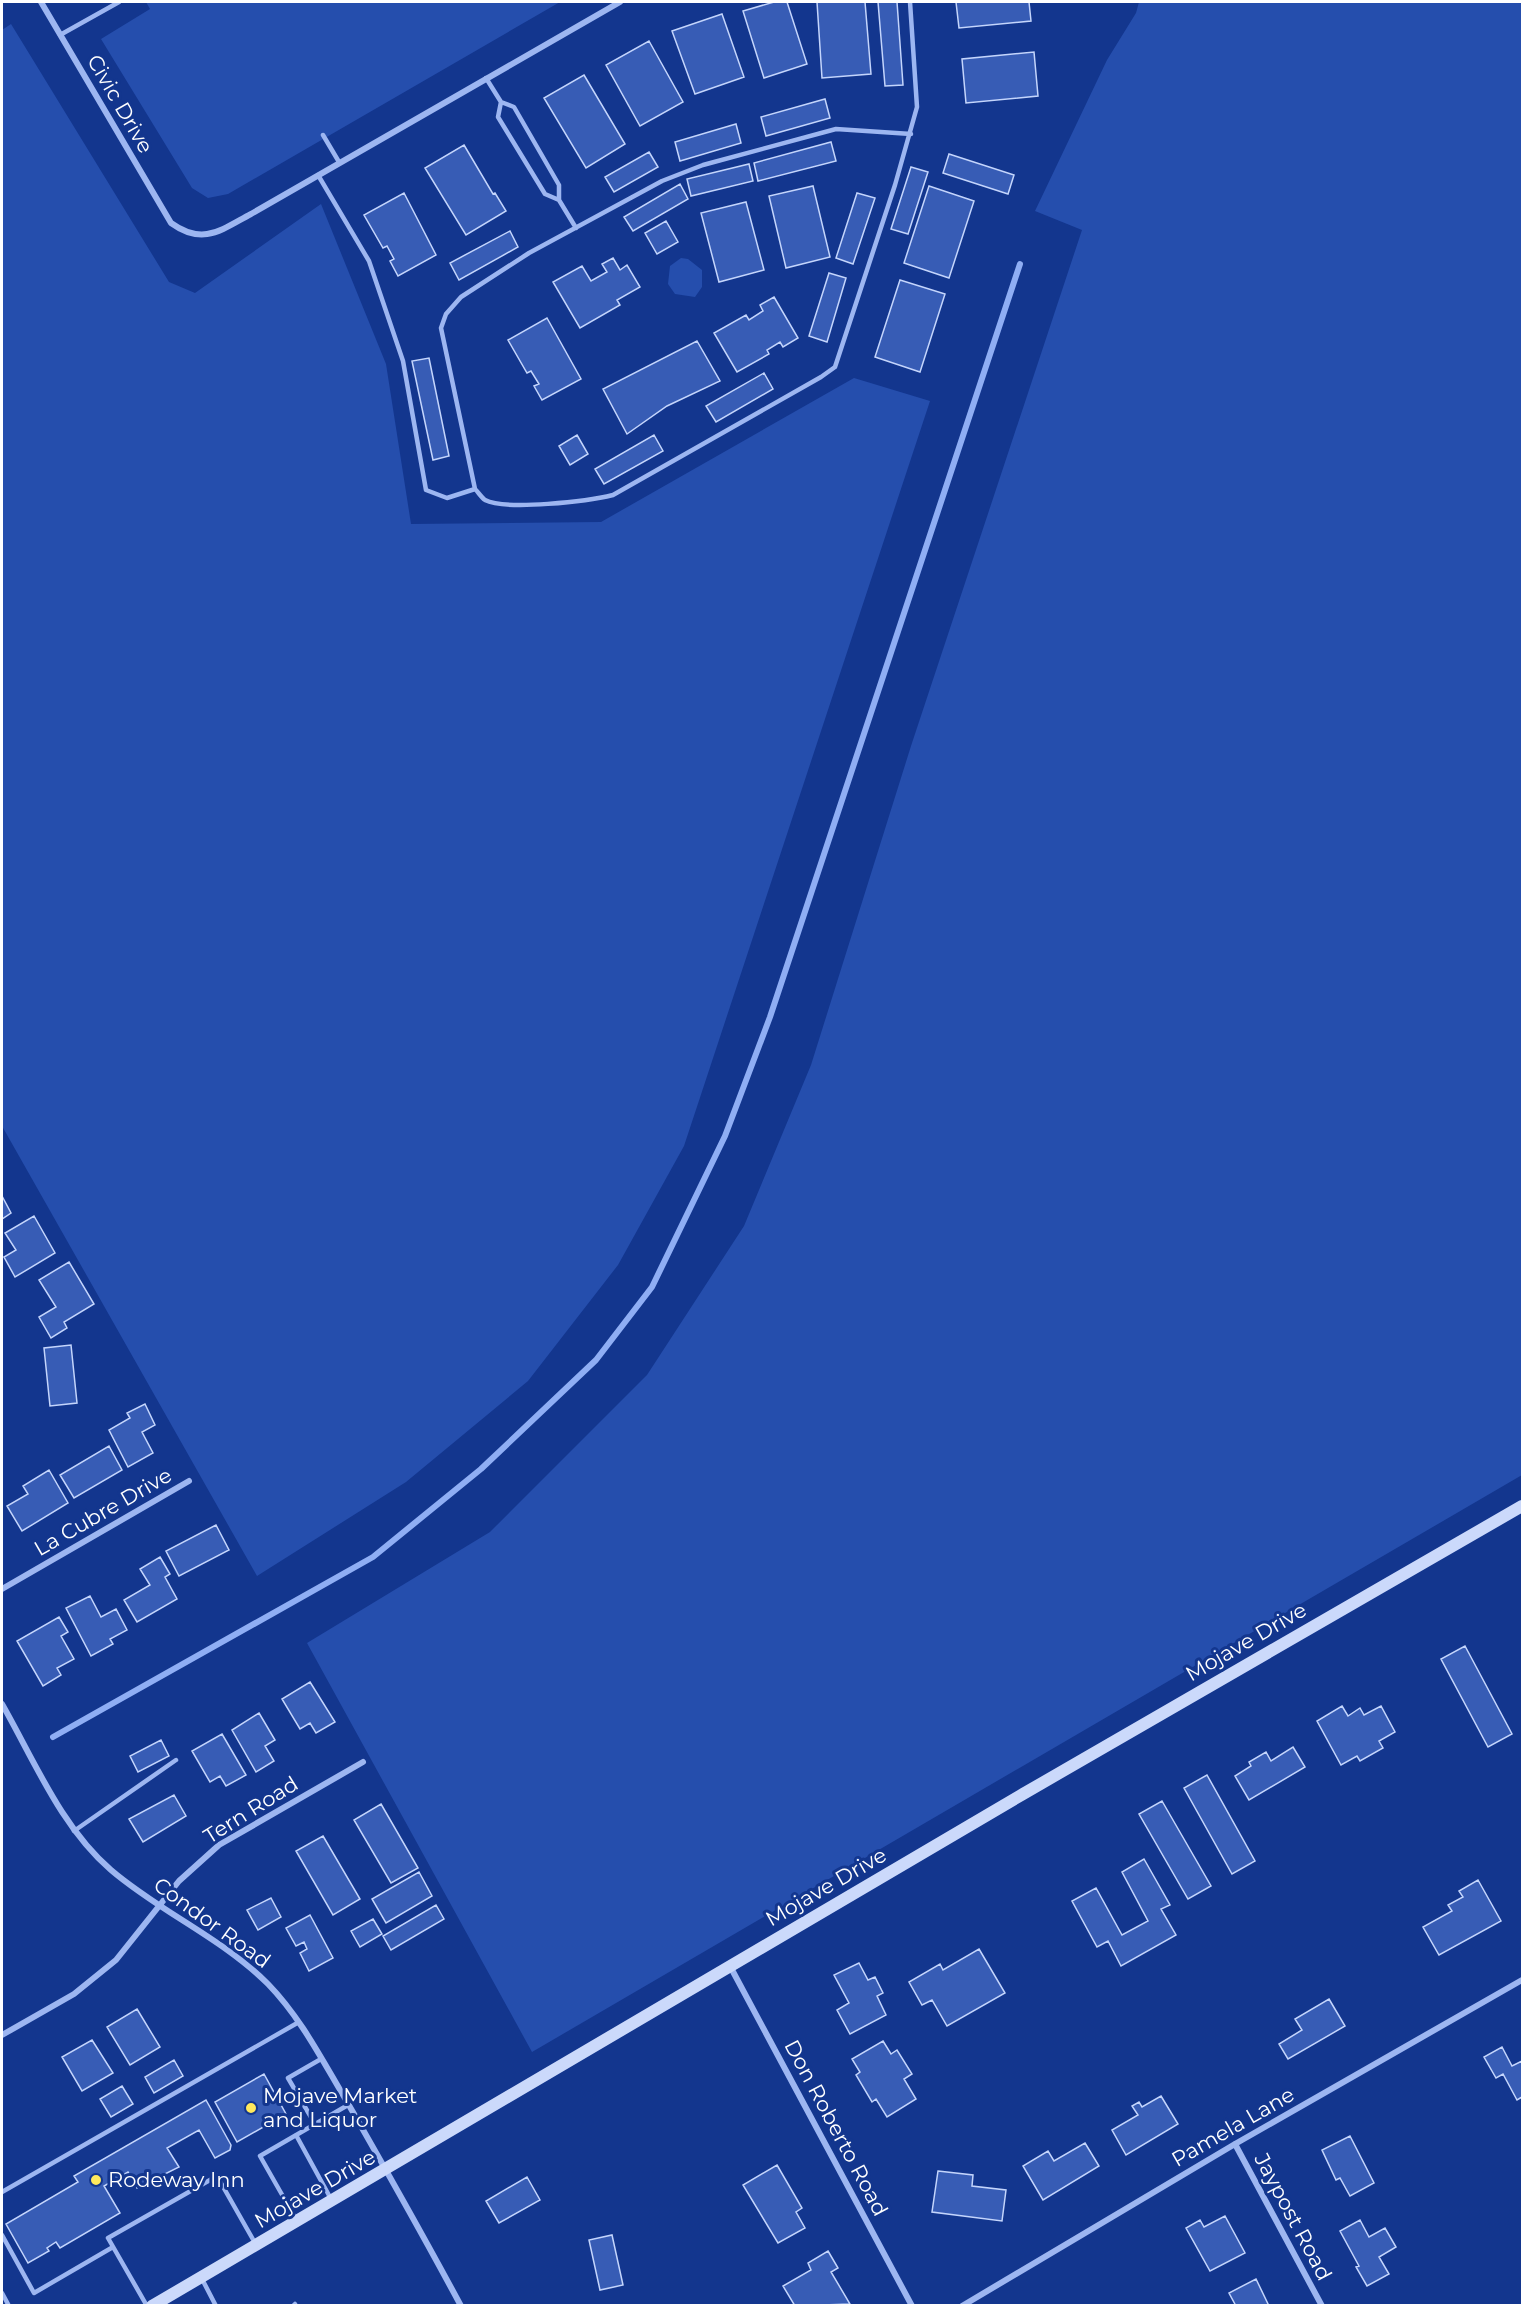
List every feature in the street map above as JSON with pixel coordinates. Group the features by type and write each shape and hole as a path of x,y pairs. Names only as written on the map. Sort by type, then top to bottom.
{"main road":[{"name":"Mojave Drive","path":"152,2306 730,1965 1522,1506"}],"street":[{"name":"Civic Drive","path":"41,2 171,224 186,234 200,236 215,233 318,175"},
{"path":"318,175 620,2"},
{"name":"La Cubre Drive","path":"2,1589 189,1481"},
{"name":"Condor Road","path":"2,1704 74,1831 110,1869 158,1906 232,1953 268,1984 299,2022 386,2170 461,2306"},
{"name":"Tern Road","path":"2,2035 74,1994 108,1966 180,1881 219,1845 363,1762"},
{"name":"Don Roberto Road","path":"730,1965 912,2306"},
{"name":"Pamela Lane","path":"962,2306 1235,2144 1522,1980"},
{"name":"Jaypost Road","path":"1235,2144 1322,2306"}],"lane":[{"path":"60,34 119,2"},
{"path":"910,2 917,107 911,134 835,367 613,495 588,501 508,504 485,500 475,489 441,328 446,314 461,297 529,253 662,181 703,165 836,129 911,134"},
{"path":"486,78 501,102 514,107 559,185 559,200 576,228"},
{"path":"501,102 498,117 545,194 559,200"},
{"path":"323,135 339,162"},
{"path":"318,175 369,261 403,361 426,490 447,498 475,489"},
{"path":"74,1831 176,1760"},
{"path":"2,2192 299,2022"},
{"path":"315,2124 288,2078 321,2059"},
{"path":"298,2221 260,2156 348,2105"},
{"path":"296,2135 332,2201"},
{"path":"147,2306 108,2238 217,2176 256,2245"},
{"path":"2,2235 34,2293 113,2247"},
{"path":"200,2277 216,2306"},
{"path":"2,2293 9,2306"}],"shaded area":[{"path":"146,2 560,2 228,194 208,198 192,188 101,39 150,9"},
{"path":"1139,2 1520,2 1522,5 1522,1475 532,2052 307,1643 490,1532 647,1375 744,1226 811,1065 911,746 1082,230 1035,211 1107,60 1136,13"},
{"path":"11,24 169,282 195,293 321,204 386,364 411,524 601,522 854,378 930,401 684,1146 618,1265 528,1381 406,1482 257,1576 2,1126 2,30"},
{"path":"681,258 688,259 702,270 702,287 695,297 675,294 668,284 670,266"}],"building":[{"path":"774,2 787,2 807,64 764,78 743,11"},
{"path":"817,2 865,2 871,74 822,78"},
{"path":"878,2 897,2 903,85 885,86"},
{"path":"956,2 1029,2 1031,21 959,28"},
{"path":"722,14 744,77 695,94 672,31"},
{"path":"649,41 683,102 640,126 606,65"},
{"path":"1034,52 1038,96 966,103 962,59"},
{"path":"584,75 625,144 586,168 544,98"},
{"path":"825,99 830,118 766,136 761,117"},
{"path":"736,124 741,143 680,161 675,142"},
{"path":"831,142 836,161 758,181 754,163"},
{"path":"464,145 493,194 495,193 506,211 466,235 425,168"},
{"path":"649,152 658,167 614,192 605,177"},
{"path":"949,154 1014,175 1008,194 943,173"},
{"path":"749,164 753,181 691,196 687,179"},
{"path":"911,167 928,172 908,234 891,229"},
{"path":"680,184 688,199 633,231 624,217"},
{"path":"813,186 830,257 786,268 769,196"},
{"path":"929,186 974,201 949,278 904,263"},
{"path":"404,193 436,255 398,276 390,261 394,259 387,246 383,248 364,215"},
{"path":"857,193 875,198 853,264 836,258"},
{"path":"746,202 764,270 719,282 701,213"},
{"path":"666,221 678,242 657,254 645,233"},
{"path":"510,231 518,247 459,280 450,263"},
{"path":"613,258 620,270 627,265 640,287 617,300 620,305 580,328 553,282 582,266 591,281 607,272 602,264"},
{"path":"829,273 846,278 827,342 809,336"},
{"path":"900,280 945,294 920,372 875,357"},
{"path":"774,297 798,338 783,347 780,342 767,350 769,354 737,372 714,333 746,315 749,320 763,311 760,305"},
{"path":"547,318 581,379 542,400 534,386 539,384 531,371 527,373 508,340"},
{"path":"697,341 720,381 667,406 627,434 603,389"},
{"path":"429,358 449,456 433,460 412,361"},
{"path":"764,373 773,389 716,422 706,406"},
{"path":"577,435 588,454 570,465 559,446"},
{"path":"654,435 663,451 604,484 595,469"},
{"path":"2,1196 11,1213 2,1219"},
{"path":"34,1216 55,1253 15,1277 4,1257 16,1250 5,1233"},
{"path":"69,1262 94,1304 64,1322 67,1328 51,1338 39,1317 56,1307 39,1280"},
{"path":"71,1345 77,1403 50,1406 44,1348"},
{"path":"145,1404 155,1425 142,1432 153,1453 128,1467 109,1430 130,1418 127,1413"},
{"path":"109,1446 122,1470 74,1498 60,1475"},
{"path":"49,1470 68,1503 22,1531 7,1506 28,1494 23,1486"},
{"path":"216,1525 229,1550 179,1576 166,1551"},
{"path":"160,1557 170,1574 165,1577 177,1599 137,1622 124,1600 150,1585 140,1569"},
{"path":"90,1596 101,1617 116,1609 127,1630 110,1639 113,1644 91,1656 66,1608"},
{"path":"59,1617 68,1632 61,1636 74,1659 57,1668 61,1675 43,1686 17,1641"},
{"path":"1465,1646 1512,1734 1488,1747 1441,1659"},
{"path":"310,1682 335,1722 316,1733 310,1723 300,1729 282,1699"},
{"path":"1342,1706 1348,1716 1360,1708 1364,1715 1381,1706 1395,1732 1379,1741 1383,1748 1360,1761 1357,1756 1341,1765 1317,1721"},
{"path":"259,1713 275,1740 265,1746 274,1761 256,1772 232,1730"},
{"path":"222,1734 246,1775 226,1786 220,1776 210,1782 192,1751"},
{"path":"161,1740 169,1756 138,1772 130,1756"},
{"path":"1293,1747 1305,1767 1249,1800 1235,1776 1251,1766 1249,1762 1266,1752 1271,1761"},
{"path":"1207,1775 1255,1861 1232,1874 1184,1788"},
{"path":"174,1795 186,1816 143,1842 129,1819"},
{"path":"1162,1801 1211,1886 1188,1899 1139,1814"},
{"path":"381,1804 418,1868 391,1883 354,1820"},
{"path":"323,1836 360,1899 333,1915 296,1851"},
{"path":"1144,1859 1170,1905 1161,1909 1176,1935 1121,1966 1108,1941 1097,1947 1072,1901 1096,1888 1122,1935 1148,1921 1122,1872"},
{"path":"419,1872 432,1896 386,1923 372,1899"},
{"path":"1478,1880 1501,1921 1439,1955 1423,1927 1452,1911 1448,1905 1463,1897 1459,1891"},
{"path":"271,1898 281,1917 258,1930 247,1910"},
{"path":"436,1905 444,1919 391,1950 383,1936"},
{"path":"310,1915 333,1958 309,1971 300,1953 307,1949 304,1942 296,1946 286,1928"},
{"path":"373,1919 382,1934 360,1947 351,1931"},
{"path":"979,1949 1005,1993 947,2026 932,2000 922,2005 909,1982 940,1964 943,1970"},
{"path":"859,1963 868,1980 875,1977 883,1993 877,1996 886,2015 850,2034 837,2010 849,2003 834,1975"},
{"path":"1329,1999 1345,2026 1288,2059 1279,2044 1302,2030 1295,2019"},
{"path":"137,2009 160,2047 130,2065 107,2027"},
{"path":"92,2040 113,2073 82,2091 62,2057"},
{"path":"883,2041 891,2054 897,2050 912,2074 904,2079 916,2099 887,2117 876,2099 872,2102 856,2075 860,2072 852,2059"},
{"path":"1502,2047 1512,2066 1522,2061 1522,2097 1517,2100 1503,2074 1496,2078 1484,2057"},
{"path":"174,2060 183,2076 154,2093 145,2077"},
{"name":"Mojave Market and Liquor","path":"264,2074 286,2114 237,2142 215,2102"},
{"path":"122,2086 133,2104 111,2117 100,2099"},
{"path":"1161,2096 1178,2124 1126,2155 1112,2130 1138,2115 1132,2106 1139,2102 1142,2107"},
{"name":"Rodeway Inn","path":"206,2100 231,2145 230,2150 215,2158 199,2130 167,2148 179,2167 137,2188 128,2172 104,2186 120,2213 60,2248 56,2242 47,2248 49,2251 28,2263 6,2224 78,2182 74,2176"},
{"path":"1350,2136 1374,2183 1350,2196 1340,2178 1336,2180 1322,2150"},
{"path":"1085,2143 1099,2166 1043,2200 1023,2166 1048,2151 1054,2161"},
{"path":"777,2165 802,2208 796,2212 805,2228 778,2243 743,2185"},
{"path":"938,2171 973,2175 972,2186 1006,2190 1002,2221 932,2212"},
{"path":"527,2177 540,2200 499,2223 486,2201"},
{"path":"1225,2216 1245,2253 1210,2271 1186,2228 1200,2220 1204,2227"},
{"path":"1360,2220 1369,2237 1385,2228 1396,2247 1379,2257 1389,2274 1367,2286 1340,2231"},
{"path":"612,2235 623,2285 600,2290 589,2240"},
{"path":"828,2251 838,2268 831,2272 850,2304 795,2306 783,2286 811,2270 808,2263"},
{"path":"1256,2279 1269,2306 1236,2306 1229,2293"}],"waterway":[{"path":"53,1737 373,1557 481,1469 596,1360 652,1287 725,1136 770,1017 1020,264"}],"place":[{"name":"Mojave Market and Liquor","path":"251,2108"},
{"name":"Rodeway Inn","path":"96,2180"}]}
